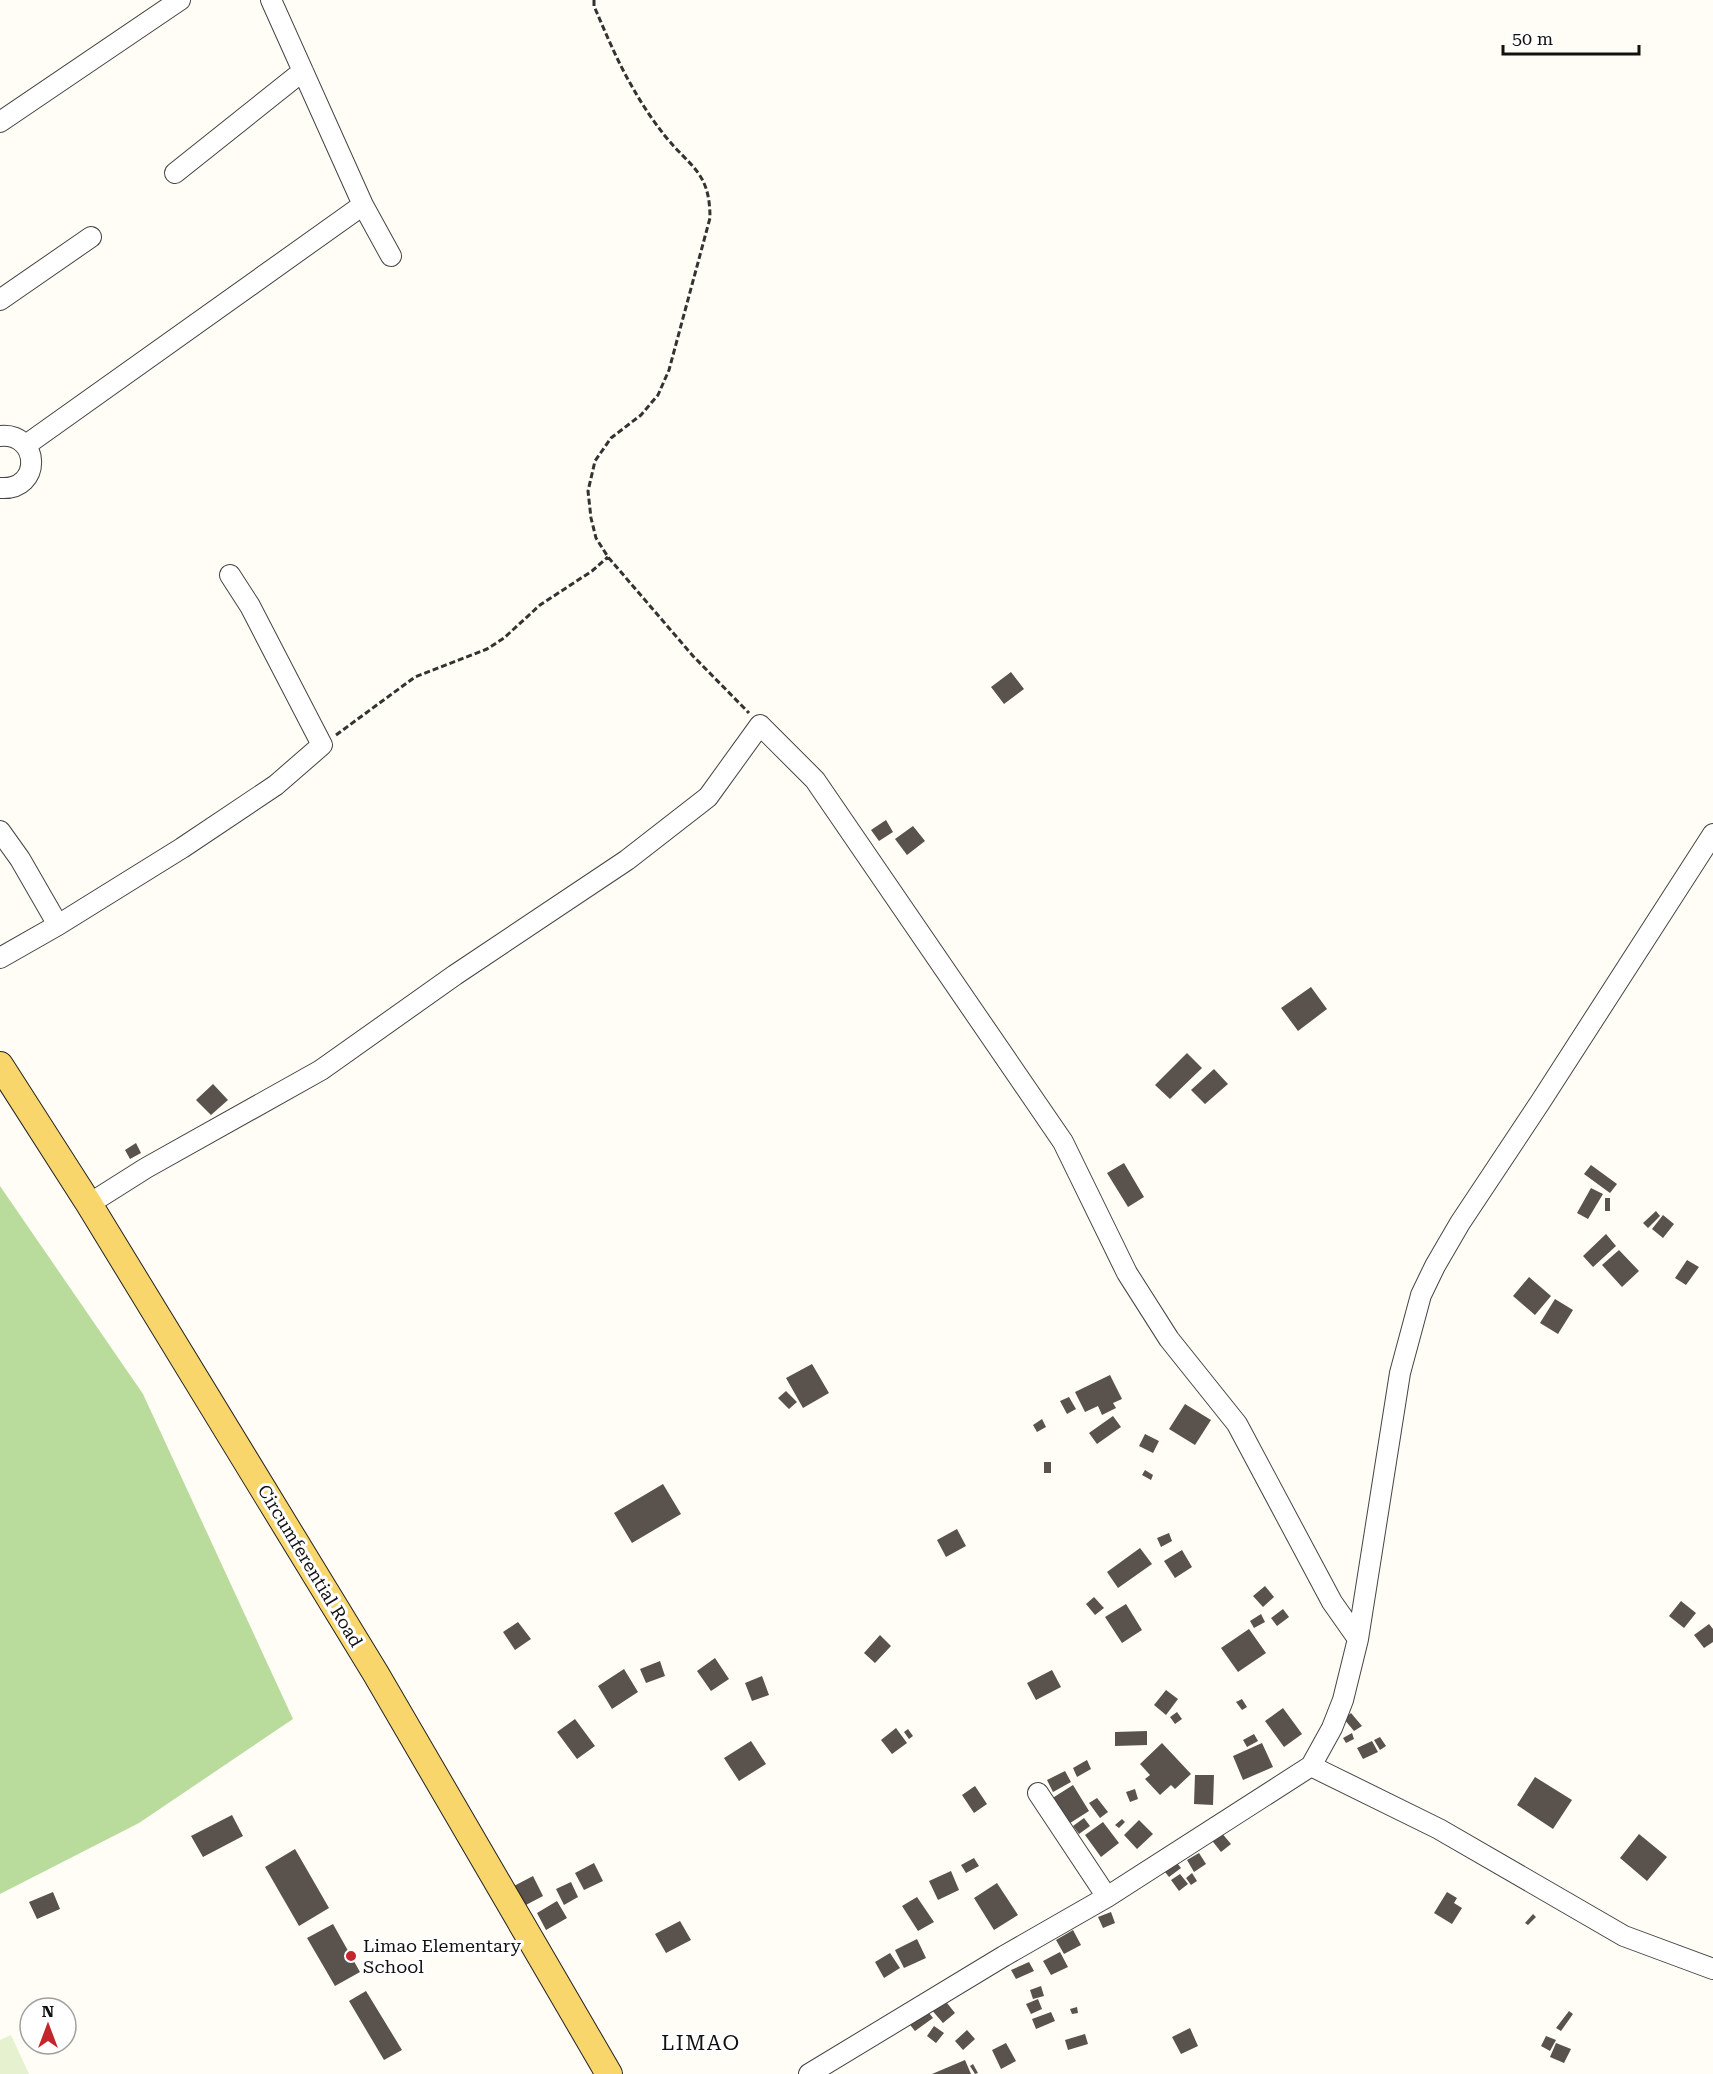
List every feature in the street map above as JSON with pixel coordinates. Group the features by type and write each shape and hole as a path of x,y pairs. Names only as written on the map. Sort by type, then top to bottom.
{"main road":[{"name":"Circumferential Road","path":"0,1065 89,1204 376,1674 609,2074"}],"street":[{"path":"0,122 180,0"},
{"path":"271,0 363,206 391,256"},
{"path":"175,173 303,71"},
{"path":"26,445 363,206"},
{"path":"0,300 91,237"},
{"path":"0,436 16,437 26,445 32,458 30,472 22,483 10,489 0,488"},
{"path":"0,958 182,848 276,785 322,745 250,606 230,576"},
{"path":"89,1204 146,1168 321,1070 455,975 627,860 708,797 760,725 815,780 1063,1142 1127,1273 1169,1339 1237,1424 1332,1602 1358,1640"},
{"path":"0,831 20,859 58,925"},
{"path":"809,2074 1004,1956 1107,1897 1311,1766 1332,1728 1343,1700 1358,1640 1400,1373 1421,1295 1460,1223 1713,834"},
{"path":"1311,1766 1439,1828 1624,1936 1713,1969"},
{"path":"1038,1793 1107,1897"}],"path":[{"path":"594,0 594,6 609,41 634,91 666,137 692,163 704,181 710,199 710,219 669,370 658,395 642,415 610,438 595,461 588,491 591,518 596,538 608,557 693,656 760,725"},
{"path":"322,745 415,677 488,649 504,638 540,605 592,571 608,557"}],"green space":[{"path":"0,1186 143,1394 293,1719 139,1823 0,1894"},
{"path":"11,2035 18,2050 18,2056 21,2056 29,2074 0,2074 0,2040"}],"building":[{"path":"1011,672 1024,689 1004,704 991,687"},
{"path":"886,820 893,832 879,841 871,830"},
{"path":"913,826 925,841 907,855 895,839"},
{"path":"1311,987 1327,1009 1298,1031 1281,1008"},
{"path":"1187,1053 1202,1068 1170,1099 1155,1085"},
{"path":"1214,1069 1228,1084 1205,1104 1191,1090"},
{"path":"213,1084 228,1100 211,1115 196,1100"},
{"path":"136,1143 141,1153 130,1159 125,1150"},
{"path":"1124,1163 1144,1197 1128,1207 1107,1173"},
{"path":"1591,1165 1617,1184 1610,1193 1584,1174"},
{"path":"1591,1188 1603,1194 1588,1219 1577,1213"},
{"path":"1605,1198 1610,1198 1610,1211 1605,1211"},
{"path":"1656,1211 1660,1216 1648,1228 1643,1223"},
{"path":"1663,1215 1674,1224 1663,1238 1652,1229"},
{"path":"1606,1234 1616,1246 1593,1267 1583,1256"},
{"path":"1619,1250 1639,1271 1622,1287 1602,1265"},
{"path":"1687,1260 1699,1267 1686,1285 1675,1278"},
{"path":"1529,1277 1551,1296 1535,1315 1513,1296"},
{"path":"1555,1299 1573,1310 1558,1334 1540,1323"},
{"path":"812,1364 829,1393 803,1408 786,1378"},
{"path":"1110,1375 1122,1399 1113,1403 1116,1408 1102,1415 1098,1406 1085,1412 1075,1392"},
{"path":"786,1391 797,1402 789,1409 778,1398"},
{"path":"1069,1397 1076,1409 1067,1414 1060,1401"},
{"path":"1185,1404 1211,1420 1195,1445 1169,1429"},
{"path":"1113,1416 1121,1427 1097,1444 1089,1433"},
{"path":"1042,1419 1046,1427 1037,1432 1033,1425"},
{"path":"1145,1434 1159,1441 1153,1453 1139,1446"},
{"path":"1044,1462 1051,1462 1051,1473 1044,1473"},
{"path":"1145,1470 1153,1475 1151,1480 1142,1475"},
{"path":"663,1484 681,1514 632,1543 614,1513"},
{"path":"957,1529 966,1546 946,1557 937,1540"},
{"path":"1169,1533 1172,1541 1161,1547 1157,1538"},
{"path":"1140,1548 1152,1564 1118,1588 1107,1572"},
{"path":"1182,1550 1192,1567 1175,1578 1164,1561"},
{"path":"1265,1586 1274,1597 1263,1607 1253,1596"},
{"path":"1094,1597 1104,1608 1095,1615 1086,1604"},
{"path":"1681,1601 1696,1613 1684,1628 1669,1616"},
{"path":"1126,1604 1142,1630 1122,1643 1105,1617"},
{"path":"1283,1609 1289,1617 1277,1626 1271,1618"},
{"path":"1261,1614 1265,1622 1254,1628 1250,1621"},
{"path":"518,1622 531,1639 515,1650 503,1632"},
{"path":"1709,1624 1713,1629 1713,1642 1704,1648 1694,1635"},
{"path":"1249,1629 1266,1653 1238,1672 1221,1648"},
{"path":"880,1635 891,1646 875,1663 864,1653"},
{"path":"715,1658 729,1679 711,1691 697,1671"},
{"path":"660,1661 665,1676 646,1683 640,1669"},
{"path":"624,1669 638,1692 612,1709 598,1686"},
{"path":"1052,1670 1061,1687 1036,1700 1027,1683"},
{"path":"762,1676 769,1695 752,1701 745,1683"},
{"path":"1166,1690 1178,1699 1166,1715 1154,1705"},
{"path":"1242,1699 1247,1707 1242,1710 1236,1702"},
{"path":"1283,1708 1302,1734 1284,1747 1265,1721"},
{"path":"1177,1712 1182,1719 1175,1724 1170,1717"},
{"path":"1351,1713 1362,1726 1354,1731 1344,1719"},
{"path":"575,1719 595,1746 577,1759 557,1732"},
{"path":"896,1728 907,1743 892,1754 881,1740"},
{"path":"908,1729 913,1736 909,1739 904,1732"},
{"path":"1147,1731 1147,1745 1115,1746 1115,1732"},
{"path":"1352,1733 1354,1739 1346,1743 1343,1738"},
{"path":"1254,1734 1258,1741 1247,1747 1243,1740"},
{"path":"1380,1737 1386,1746 1380,1750 1374,1740"},
{"path":"751,1741 766,1764 739,1781 724,1758"},
{"path":"1372,1741 1378,1752 1363,1759 1357,1748"},
{"path":"1162,1743 1191,1774 1175,1789 1171,1785 1160,1795 1145,1779 1150,1775 1140,1764"},
{"path":"1262,1743 1273,1767 1243,1780 1233,1756"},
{"path":"1087,1760 1091,1769 1077,1777 1073,1768"},
{"path":"1065,1771 1071,1782 1053,1792 1047,1780"},
{"path":"1195,1775 1214,1775 1213,1805 1194,1804"},
{"path":"1535,1777 1572,1800 1553,1829 1517,1805"},
{"path":"1073,1785 1089,1811 1067,1825 1051,1799"},
{"path":"975,1786 987,1804 974,1813 962,1795"},
{"path":"1135,1789 1138,1799 1130,1802 1126,1792"},
{"path":"1097,1798 1108,1812 1100,1818 1089,1803"},
{"path":"232,1815 243,1836 203,1857 191,1836"},
{"path":"1084,1818 1090,1826 1079,1834 1073,1826"},
{"path":"1122,1819 1125,1822 1119,1828 1115,1825"},
{"path":"1139,1820 1153,1834 1137,1849 1124,1835"},
{"path":"1103,1822 1119,1843 1101,1857 1085,1835"},
{"path":"1220,1831 1231,1844 1221,1852 1210,1838"},
{"path":"1639,1834 1667,1857 1647,1881 1620,1858"},
{"path":"295,1849 329,1908 299,1926 265,1867"},
{"path":"1199,1853 1206,1864 1194,1872 1187,1860"},
{"path":"974,1858 979,1866 966,1873 961,1865"},
{"path":"594,1863 603,1881 584,1890 575,1873"},
{"path":"1177,1863 1181,1868 1169,1877 1165,1872"},
{"path":"951,1871 959,1890 938,1900 929,1881"},
{"path":"1192,1873 1197,1881 1191,1885 1186,1878"},
{"path":"1180,1874 1188,1884 1179,1891 1171,1880"},
{"path":"533,1876 543,1896 524,1906 514,1886"},
{"path":"571,1882 578,1897 564,1905 556,1889"},
{"path":"997,1883 1018,1915 994,1930 974,1898"},
{"path":"53,1892 60,1909 37,1919 29,1902"},
{"path":"1447,1892 1457,1898 1454,1903 1462,1908 1452,1924 1434,1913"},
{"path":"917,1897 934,1922 918,1931 902,1906"},
{"path":"557,1901 567,1918 546,1930 537,1913"},
{"path":"1111,1912 1115,1923 1103,1928 1098,1917"},
{"path":"1533,1914 1536,1917 1528,1925 1525,1923"},
{"path":"680,1921 691,1940 666,1953 655,1934"},
{"path":"333,1924 360,1972 335,1986 307,1938"},
{"path":"1073,1930 1081,1945 1064,1954 1056,1940"},
{"path":"917,1939 926,1958 904,1968 895,1950"},
{"path":"1060,1952 1068,1967 1051,1975 1043,1961"},
{"path":"890,1953 900,1968 884,1978 875,1962"},
{"path":"1029,1962 1034,1971 1016,1979 1011,1970"},
{"path":"1041,1986 1044,1996 1033,1999 1030,1990"},
{"path":"366,1991 402,2050 384,2060 349,2001"},
{"path":"943,1998 955,2013 943,2023 930,2008"},
{"path":"1038,1999 1042,2009 1031,2014 1026,2004"},
{"path":"1077,2007 1078,2013 1072,2014 1070,2009"},
{"path":"925,2008 933,2018 915,2031 907,2021"},
{"path":"1569,2011 1573,2014 1561,2031 1556,2028"},
{"path":"1051,2012 1055,2021 1036,2029 1032,2019"},
{"path":"934,2026 944,2033 936,2043 927,2036"},
{"path":"1190,2028 1198,2046 1181,2054 1172,2037"},
{"path":"967,2030 975,2039 963,2050 955,2041"},
{"path":"1085,2034 1088,2044 1068,2050 1065,2040"},
{"path":"1546,2036 1556,2040 1550,2051 1541,2046"},
{"path":"1006,2043 1016,2061 1001,2069 992,2050"},
{"path":"1556,2043 1571,2049 1564,2063 1550,2057"},
{"path":"965,2060 971,2074 932,2074"},
{"path":"973,2064 978,2073 975,2074 970,2066"}],"place":[{"name":"Limao Elementary School","path":"351,1956"}],"district":[{"name":"LIMAO","path":"701,2043"}]}
